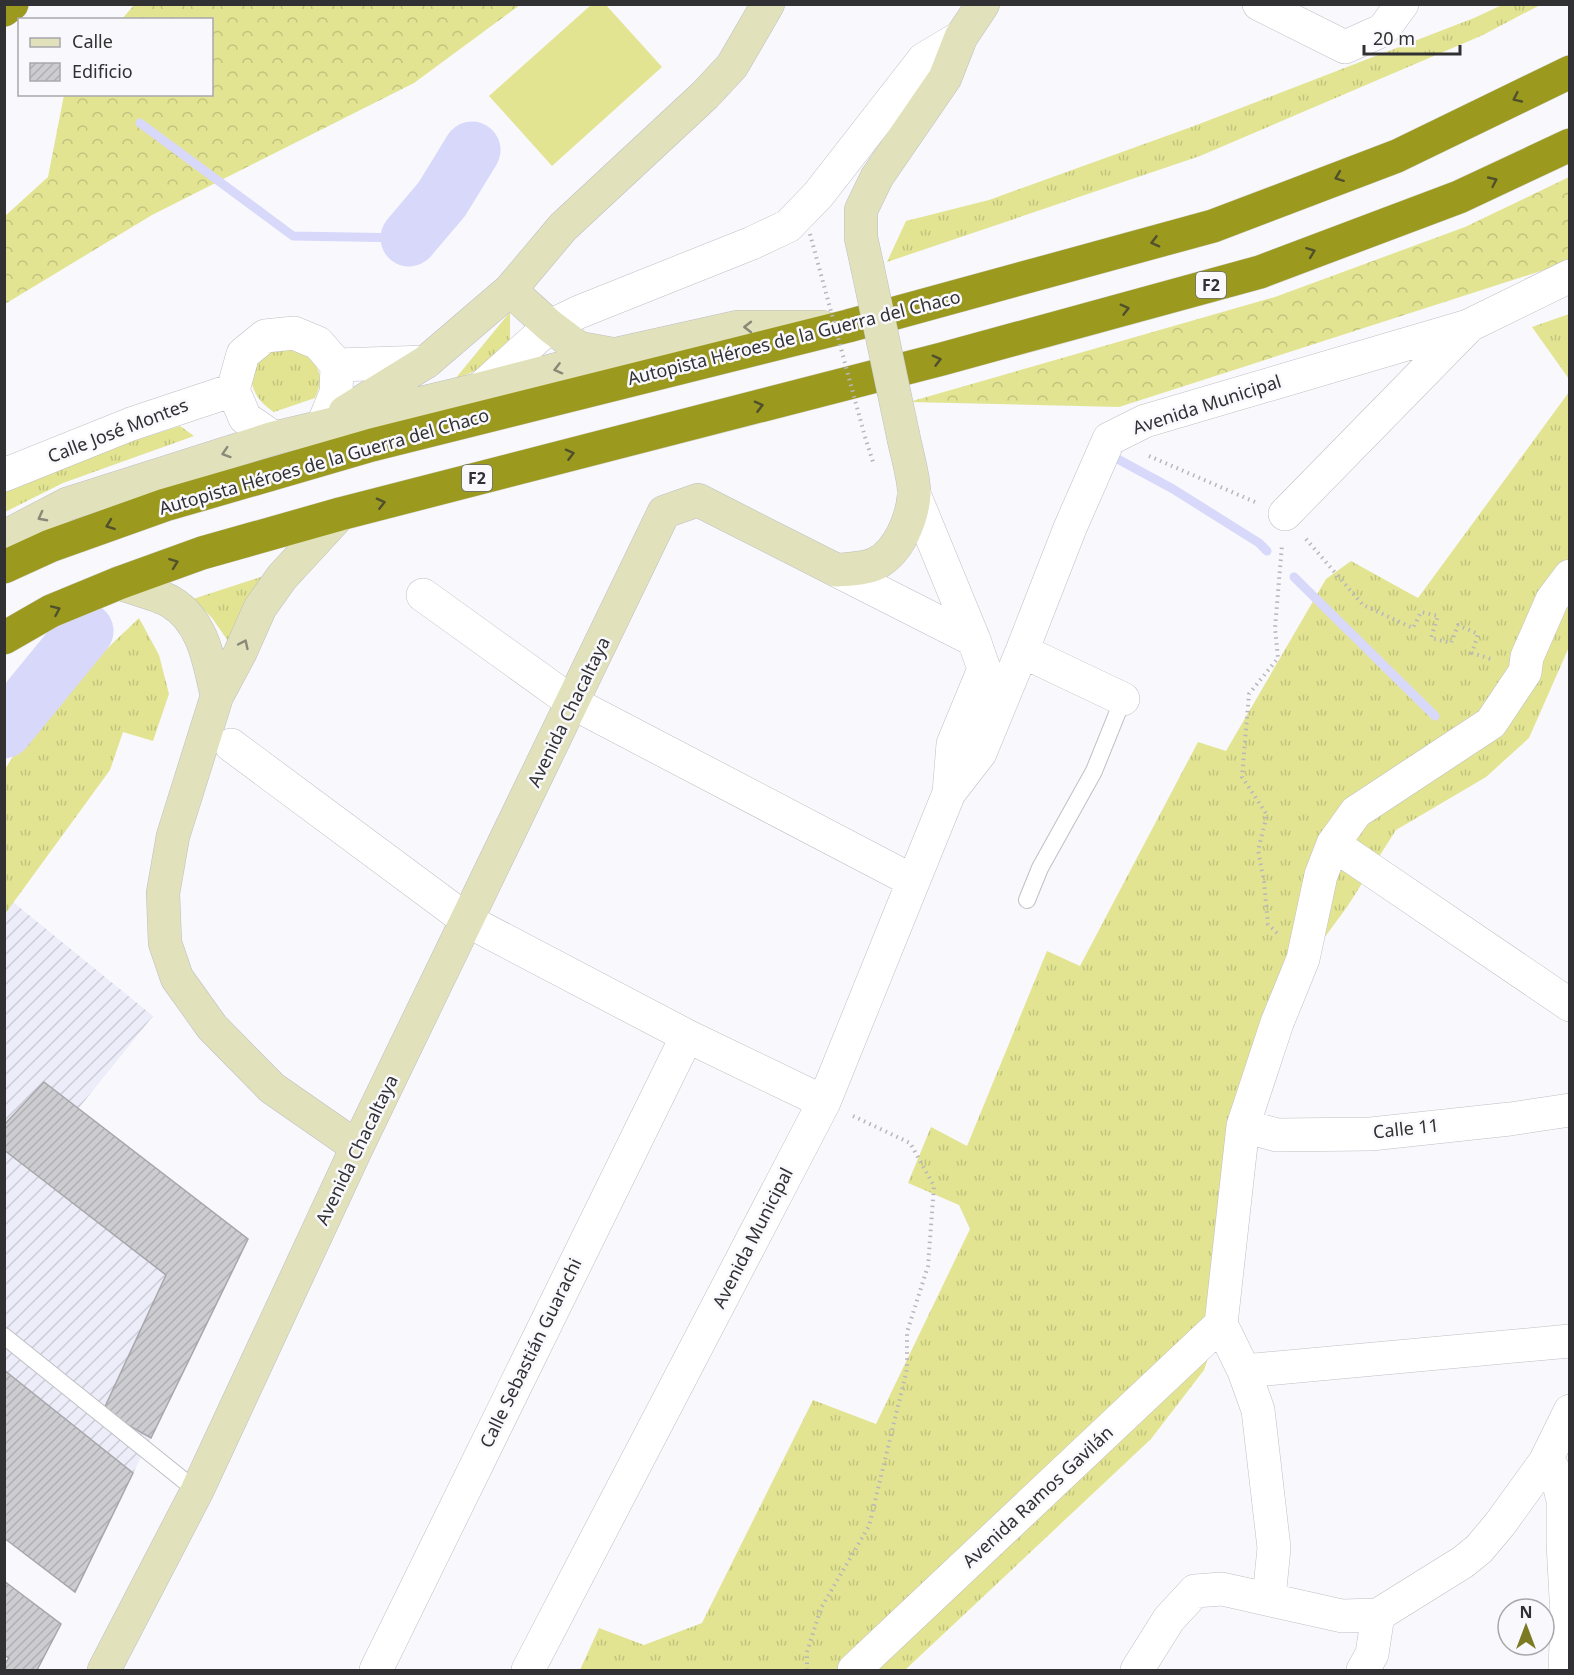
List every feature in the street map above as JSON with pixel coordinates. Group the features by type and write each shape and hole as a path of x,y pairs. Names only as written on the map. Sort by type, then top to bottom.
{"highway":[{"path":"4,10 12,4"},
{"name":"Autopista Héroes de la Guerra del Chaco","path":"4,567 50,546 165,505 372,445 848,326 1213,226 1396,156 1569,72"},
{"name":"F2","path":"4,638 51,611 202,553 340,514 942,359 1260,272 1459,197 1569,145"}],"street":[{"path":"322,427 426,362 510,290 563,227 705,95 732,66 768,4"},
{"path":"836,570 861,568 878,562 897,546 908,521 914,494 861,238 861,210 877,177 945,78 961,37 984,4"},
{"path":"1259,4 1345,47 1383,30 1402,4"},
{"path":"480,389 550,326 788,226 818,195 924,59 961,37"},
{"name":"Avenida Municipal","path":"528,1671 824,1102 949,793 980,753 1070,528 1109,439 1145,422 1468,326 1569,276"},
{"path":"510,290 550,326 579,348 616,354"},
{"path":"4,537 67,504 274,438 616,354 737,327 848,326"},
{"path":"1285,514 1468,326"},
{"path":"274,438 245,418 233,390 243,354 265,336 294,333 318,343 337,366 336,393 322,427"},
{"path":"337,366 426,362"},
{"name":"Calle José Montes","path":"4,475 131,424 233,390"},
{"name":"Avenida Municipal","path":"914,494 975,640 984,669 953,744 949,793"},
{"name":"Avenida Chacaltaya","path":"104,1671 196,1491 357,1148 664,512 698,500 836,570"},
{"path":"340,514 282,577 266,600 217,696 173,836 163,893 165,943 177,978 212,1027 272,1088 357,1148"},
{"path":"836,570 975,640"},
{"path":"1269,1598 1274,1548 1258,1410 1244,1371 1221,1324 1243,1126 1277,1023 1303,959 1321,875 1333,843 1356,812 1491,723 1525,672 1527,657 1552,600 1569,576"},
{"path":"119,583 171,602 192,621 207,649 217,696"},
{"path":"423,595 573,703 913,881"},
{"path":"1022,651 1123,699"},
{"path":"231,745 468,921 687,1036 824,1102"},
{"path":"1333,843 1569,1005"},
{"name":"Calle Sebastián Guarachi","path":"376,1671 687,1036"},
{"name":"Calle 11","path":"1243,1126 1277,1135 1371,1134 1510,1119 1569,1110"},
{"name":"Avenida Ramos Gavilán","path":"854,1671 1221,1324"},
{"path":"1244,1371 1569,1341"},
{"path":"1137,1671 1169,1619 1196,1591 1222,1588 1342,1617 1378,1616 1479,1550 1545,1462 1569,1411"},
{"path":"1545,1462 1552,1467 1563,1500 1567,1616 1565,1671"},
{"path":"1363,1671 1372,1654 1378,1616"}],"lane":[{"path":"1028,900 1040,868 1094,771 1123,699"},
{"path":"4,1336 196,1491"}],"path":[{"path":"810,234 864,437"},
{"path":"1109,439 1285,514 1363,605 1413,628 1421,612 1438,616 1431,638 1451,643 1458,625 1478,634 1472,652 1525,672"},
{"path":"1285,514 1275,628 1278,658 1249,694 1242,777 1267,814 1258,850 1268,924 1303,959"},
{"path":"807,1671 807,1652 821,1608 869,1526 907,1368 907,1332 928,1266 934,1186 910,1143 824,1102"}],"shaded area":[{"path":"13,902 153,1016 78,1109 248,1239 75,1592 5,1538 4,914"}],"green space":[{"path":"134,4 520,5 414,83 152,215 5,304 5,216 48,177 64,96 213,96 213,18 123,18"},
{"path":"591,5 606,5 662,67 552,166 489,96"},
{"path":"1502,5 1540,5 1483,35 1200,156 887,262 906,221 989,200 1194,126 1474,18"},
{"path":"1569,177 1569,262 1119,407 909,402 1275,297 1465,227"},
{"path":"510,312 510,339 478,370 455,379"},
{"path":"1570,314 1569,379 1532,327"},
{"path":"301,349 312,360 320,376 315,398 274,412 263,403 252,385 256,365 269,351"},
{"path":"1569,392 1569,647 1529,738 1486,777 1396,830 1347,907 1268,1014 1223,1315 1204,1370 1151,1439 905,1670 580,1670 599,1628 644,1645 702,1623 813,1400 876,1424 970,1229 959,1205 908,1183 931,1127 967,1146 1047,951 1080,966 1198,742 1226,751 1326,579 1351,561 1418,598"},
{"path":"180,426 194,436 63,483 5,512 5,489 61,464"},
{"path":"276,572 231,645 212,618 193,599"},
{"path":"139,618 159,655 169,694 153,741 123,732 110,770 5,914 5,769 51,708"}],"building":[{"path":"44,1082 248,1239 151,1438 103,1411 166,1275 4,1150 4,1125"},
{"path":"4,1370 133,1473 75,1592 4,1538"},
{"path":"4,1581 61,1624 37,1670 4,1670 4,1665 9,1658 4,1655"}],"waterway":[{"path":"140,123 293,236 409,238"},
{"path":"409,238 442,199 472,150"},
{"path":"1112,456 1173,489 1259,543 1267,551"},
{"path":"1294,577 1435,716"},
{"path":"4,730 85,631"},
{"path":"4,719 10,722"}]}
